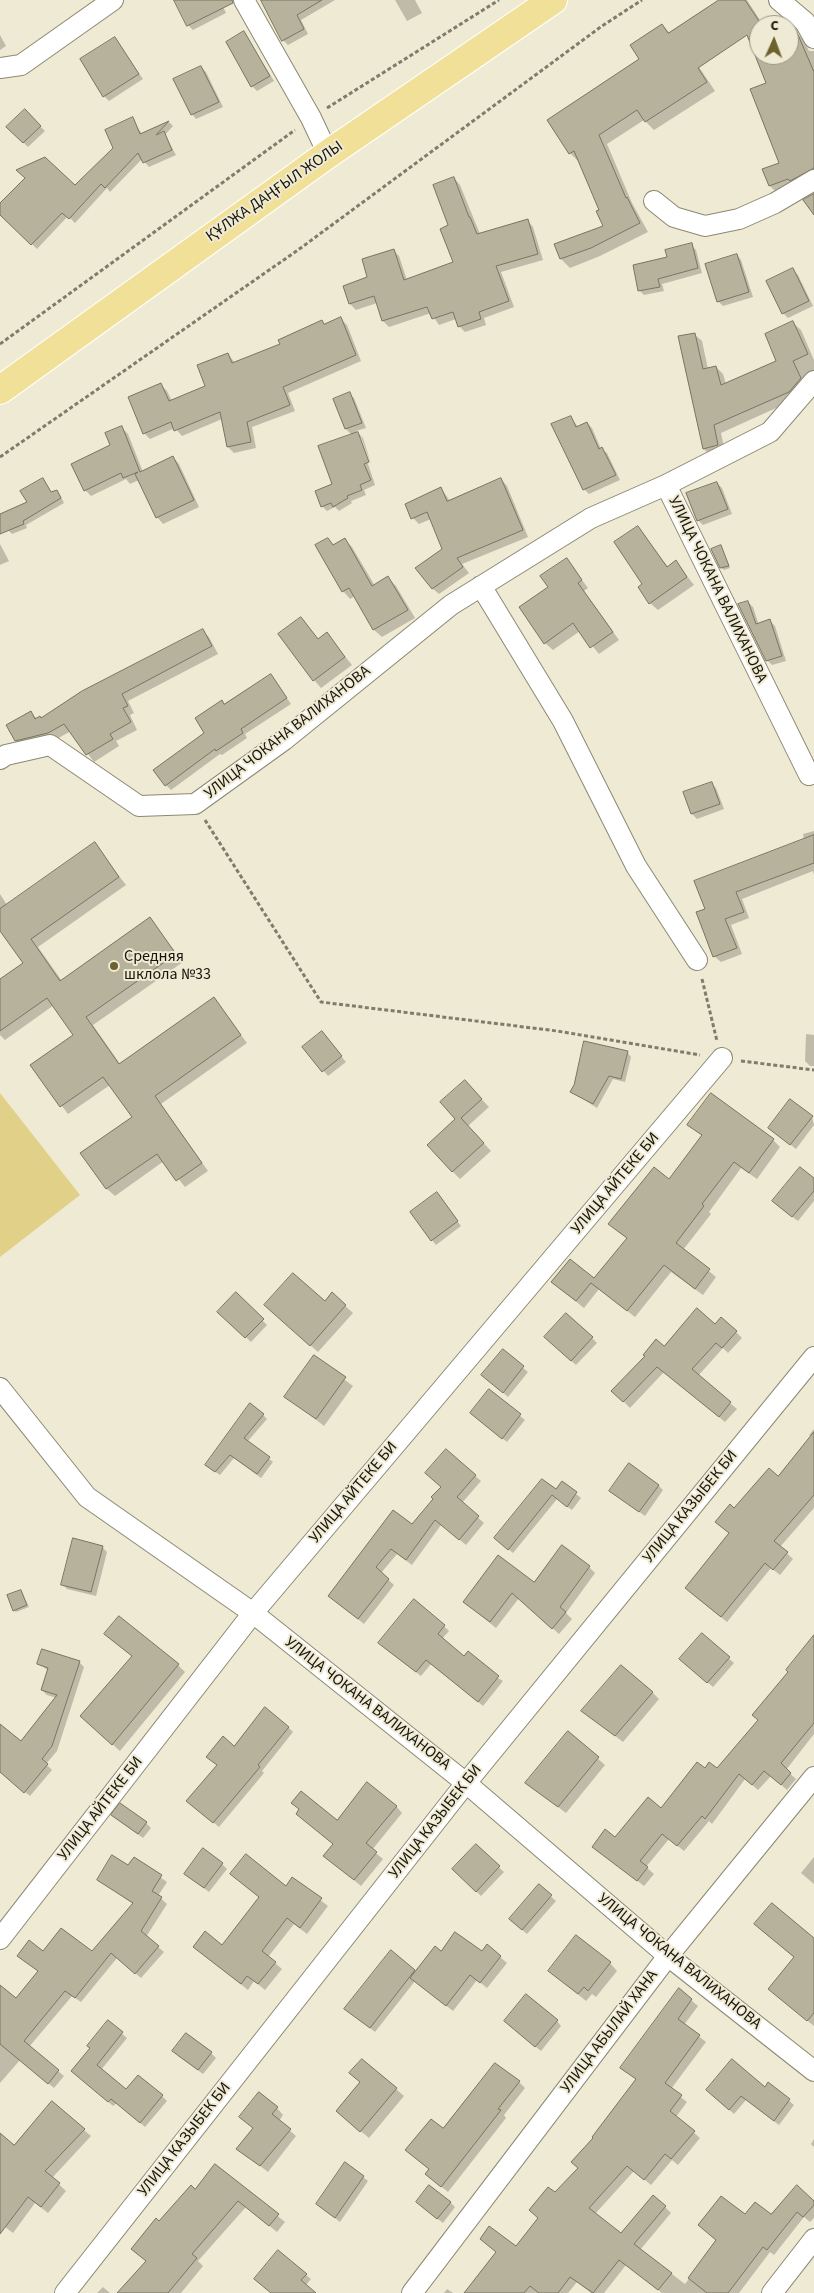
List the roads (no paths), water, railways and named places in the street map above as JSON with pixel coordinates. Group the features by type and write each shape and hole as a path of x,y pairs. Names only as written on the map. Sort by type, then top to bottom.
{"main road":[{"name":"ҚҰЛЖА ДАҢҒЫЛ ЖОЛЫ","path":"0,390 328,154 553,0"}],"street":[{"path":"0,68 21,66 113,0"},
{"path":"244,0 311,118 328,154"},
{"path":"779,0 804,22 814,38"},
{"path":"654,201 674,217 705,226 739,220 775,203 814,180"},
{"path":"666,485 770,432 814,381"},
{"name":"УЛИЦА ЧОКАНА ВАЛИХАНОВА","path":"0,759 6,755 50,745 139,806 195,804 284,740 450,605 591,518 666,485 809,776"},
{"path":"481,586 564,721 636,866 697,960"},
{"name":"УЛИЦА АЙТЕКЕ БИ","path":"0,1939 253,1613 722,1058"},
{"name":"УЛИЦА КАЗЫБЕК БИ","path":"65,2293 466,1783 814,1357"},
{"name":"УЛИЦА ЧОКАНА ВАЛИХАНОВА","path":"0,1388 87,1497 253,1613 466,1783 668,1956 814,2071"},
{"name":"УЛИЦА АБЫЛАЙ ХАНА","path":"412,2293 668,1956 814,1777"},
{"path":"772,2293 814,2239"}],"place":[{"name":"Средняя шклола №33","path":"114,966"}]}
